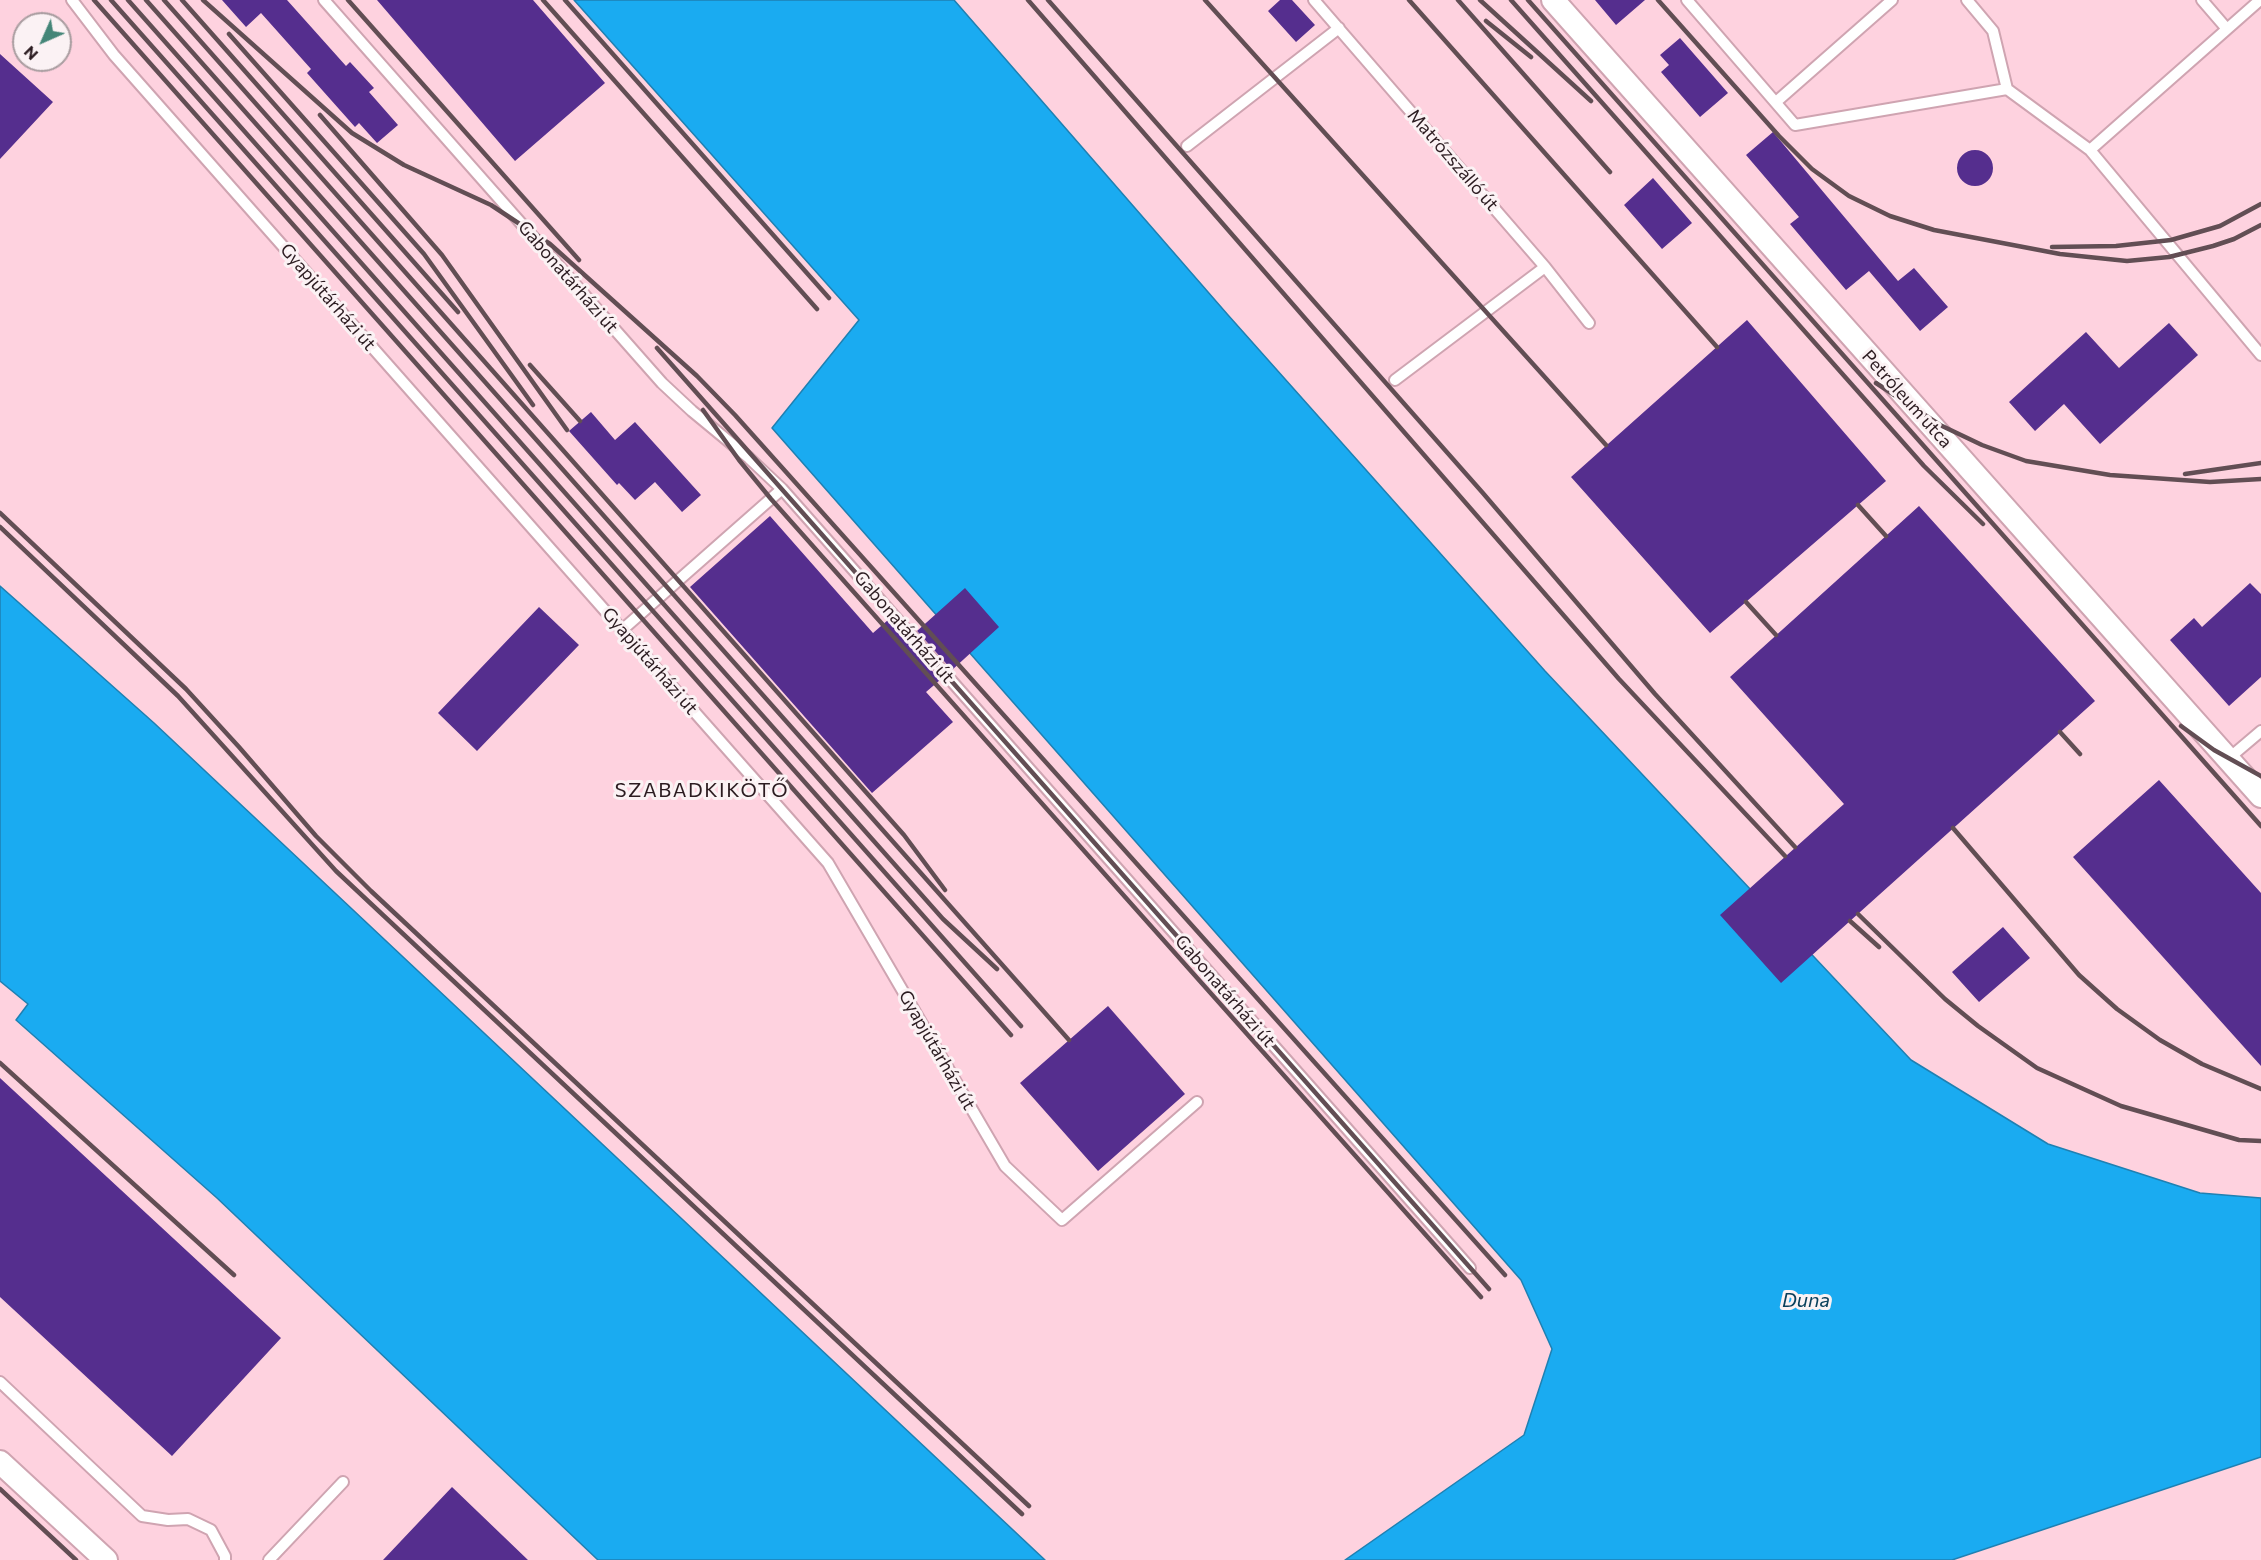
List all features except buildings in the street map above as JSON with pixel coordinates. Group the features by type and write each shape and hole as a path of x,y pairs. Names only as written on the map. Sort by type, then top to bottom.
{"street":[{"name":"Petróleum utca","path":"1553,0 2261,796"},
{"path":"0,1462 105,1560"}],"lane":[{"name":"Gyapjútárházi út","path":"72,0 114,55 828,863 1005,1166 1062,1220 1197,1102"},
{"name":"Gabonatárházi út","path":"324,0 662,383 782,489 1470,1268"},
{"name":"Matrózszálló út","path":"1314,0 1545,267 1588,323"},
{"path":"1687,0 1795,125 2007,89"},
{"path":"1776,102 1892,0"},
{"path":"1967,0 1993,31 2007,89 2090,150 2261,355"},
{"path":"2202,0 2227,29"},
{"path":"2090,150 2260,0"},
{"path":"1187,146 1339,28"},
{"path":"1395,380 1545,267"},
{"path":"622,630 782,489"},
{"path":"2228,759 2261,730"},
{"path":"0,1382 142,1516 168,1520 188,1519 211,1530 225,1560"},
{"path":"268,1560 343,1482"}],"shaded area":[{"path":"0,0 574,0 859,320 773,428 1521,1279 1552,1349 1524,1435 1345,1560 1045,1560 154,723 0,586"},
{"path":"954,0 2261,0 2261,1198 2200,1193 2048,1144 1911,1060 1545,671 1228,315"},
{"path":"0,981 28,1004 16,1021 217,1198 598,1560 0,1560"},
{"path":"2261,1457 2261,1560 1952,1560"}],"water":[{"name":"Duna","path":"574,0 954,0 1228,315 1545,671 1911,1060 2048,1144 2200,1193 2261,1198 2261,1457 1952,1560 1345,1560 1524,1435 1552,1349 1521,1280 772,428 859,320"},
{"path":"0,586 154,723 1045,1560 598,1560 217,1198 16,1020 28,1004 0,981"}],"railway":[{"path":"94,0 1011,1035"},
{"path":"111,0 1021,1026"},
{"path":"128,0 943,919 997,969"},
{"path":"146,0 1069,1040"},
{"path":"164,0 904,835 945,890"},
{"path":"182,0 458,312"},
{"path":"203,0 352,133 404,165 491,205 550,244 697,376 735,415 1505,1275"},
{"path":"348,0 579,260"},
{"path":"543,0 817,309"},
{"path":"565,0 829,298"},
{"path":"1028,0 1619,679 1785,856"},
{"path":"1048,0 1482,492 1655,694 1795,847"},
{"path":"1205,0 1606,445"},
{"path":"1409,0 1717,347"},
{"path":"1458,0 1610,172"},
{"path":"1480,0 1591,101"},
{"path":"1511,0 1924,466 1983,524"},
{"path":"1528,0 2261,826"},
{"path":"1658,0 1779,136 1812,169 1849,196 1890,216 1934,230 2060,254 2127,261 2169,257 2213,246 2234,239 2261,225"},
{"path":"1486,21 1531,57"},
{"path":"229,34 424,254 533,405"},
{"path":"320,115 442,255 567,430"},
{"path":"2052,247 2116,246 2171,240 2220,226 2261,204"},
{"path":"657,348 1489,1289"},
{"path":"530,365 580,421"},
{"path":"1876,383 1940,425 1982,445 2026,461 2110,475 2210,482 2261,479"},
{"path":"703,410 771,499 1481,1297"},
{"path":"2185,474 2261,463"},
{"path":"1858,505 1886,536"},
{"path":"0,513 186,689 316,836 371,891 1029,1506"},
{"path":"0,527 178,696 336,871 1022,1514"},
{"path":"1746,602 1776,635"},
{"path":"2181,726 2214,750 2261,776"},
{"path":"2060,732 2080,754"},
{"path":"1953,828 2079,975 2117,1009 2160,1040 2202,1064 2261,1089"},
{"path":"1858,914 1945,999 1978,1026 2037,1068 2121,1106 2239,1140 2261,1141"},
{"path":"1850,921 1879,947"},
{"path":"0,1063 234,1275"},
{"path":"0,1489 76,1560"}],"district":[{"name":"SZABADKIKÖTŐ","path":"702,790"}]}
